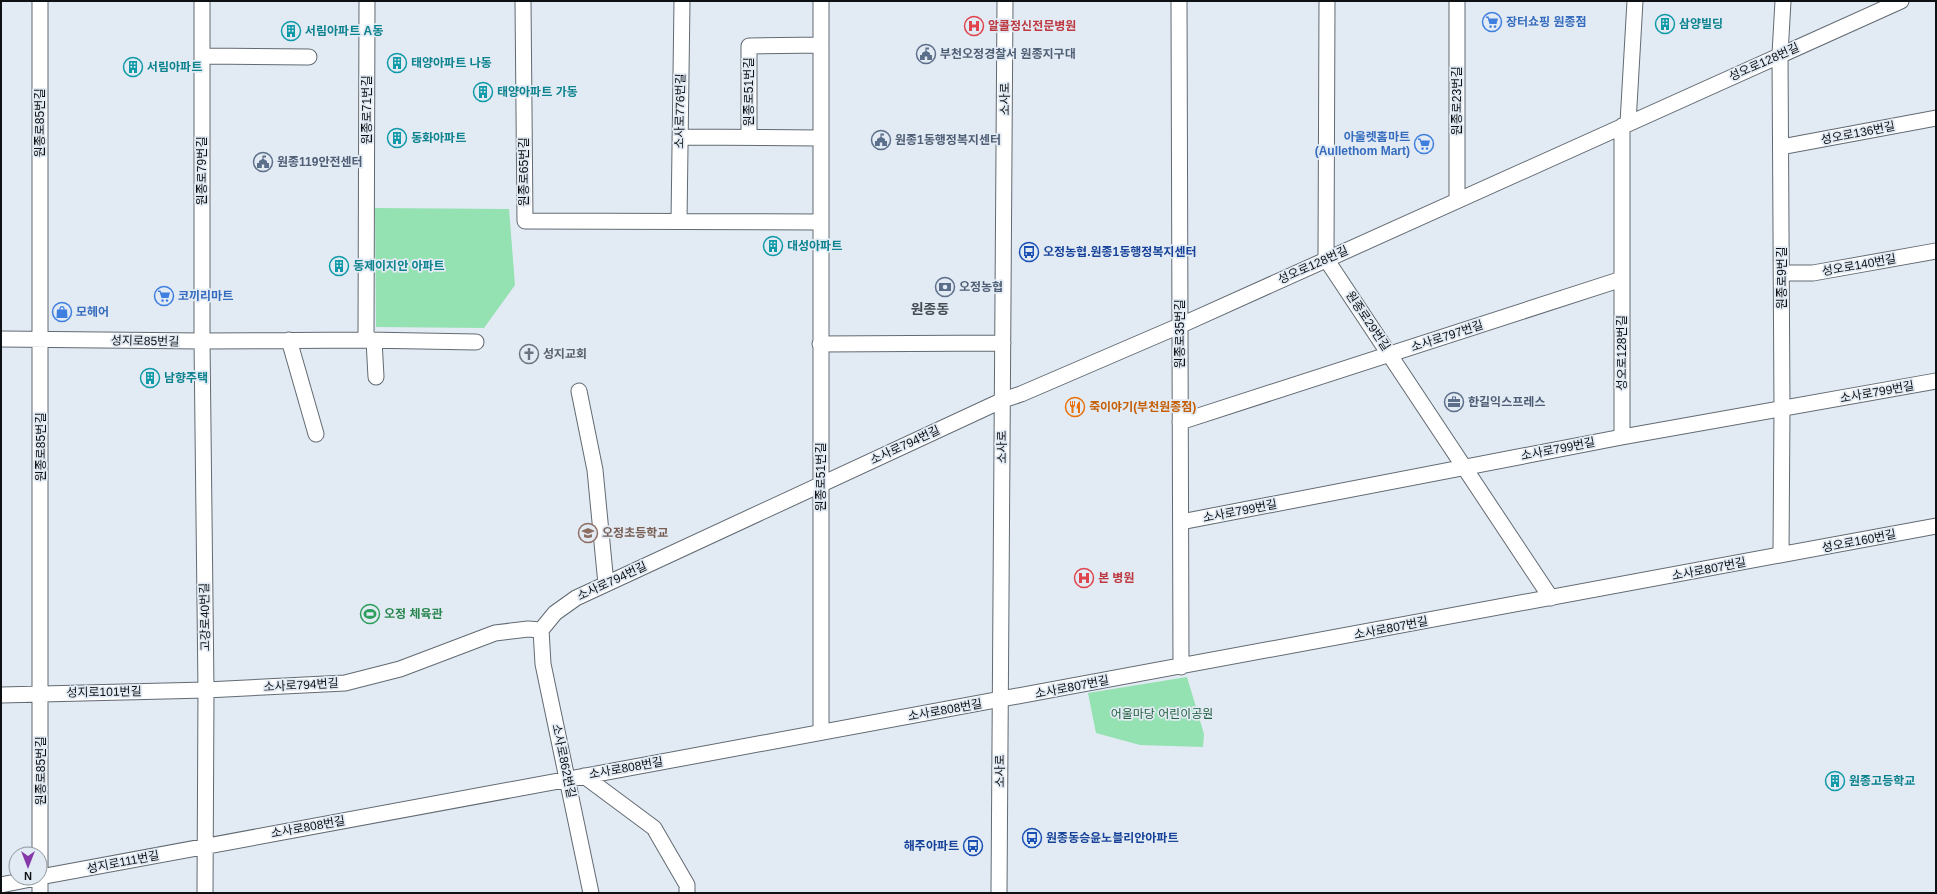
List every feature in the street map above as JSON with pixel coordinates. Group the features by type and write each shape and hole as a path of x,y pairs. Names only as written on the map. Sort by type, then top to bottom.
{"street":[{"name":"원종로85번길","path":"39,846 41,694 40,1"},
{"name":"원종로79번길","path":"202,1 202,341"},
{"name":"원종로71번길","path":"368,1 370,340"},
{"name":"원종로65번길","path":"523,1 524,222 679,221"},
{"name":"소사로776번길","path":"679,221 682,1"},
{"name":"원종로51번길","path":"821,1 821,732"},
{"name":"소사로","path":"999,893 1005,1"},
{"name":"원종로35번길","path":"1179,1 1181,667"},
{"path":"1326,259 1327,1"},
{"name":"원종로23번길","path":"1457,1 1457,200"},
{"name":"성오로128번길","path":"1622,437 1622,280 1625,124 1635,1"},
{"name":"원종로9번길","path":"1781,555 1782,273 1780,54 1783,1"},
{"name":"성오로128번길","path":"1002,400 1021,394 1179,326 1780,54 1901,1"},
{"name":"원종로51번길","path":"749,138 749,46 821,45"},
{"path":"202,56 309,57"},
{"name":"성오로136번길","path":"1781,147 1936,118"},
{"name":"원종로51번길","path":"680,138 820,138"},
{"path":"679,221 820,222"},
{"name":"성오로140번길","path":"1782,273 1813,273 1936,251"},
{"name":"원종로29번길","path":"1326,259 1391,354 1551,598"},
{"name":"소사로797번길","path":"1180,422 1622,280"},
{"name":"성지로85번길","path":"1,339 202,341 370,340 476,342"},
{"path":"289,340 316,434"},
{"path":"370,340 376,377"},
{"name":"고강로40번길","path":"202,341 206,690 205,893"},
{"path":"820,344 1003,343"},
{"name":"소사로799번길","path":"1181,522 1622,437 1936,381"},
{"path":"579,391 595,470 606,584"},
{"name":"소사로794번길","path":"206,690 345,683 400,670 495,633 528,629 541,630 555,613 576,598 1002,400"},
{"name":"성오로160번길","path":"1781,555 1936,526"},
{"name":"소사로807번길","path":"1000,701 1781,555"},
{"name":"소사로862번길","path":"541,630 543,664 591,893"},
{"name":"성지로101번길","path":"1,694 206,690"},
{"name":"소사로808번길","path":"206,846 821,732 1000,701"},
{"path":"584,776 654,828 687,885 687,893"},
{"name":"성지로111번길","path":"48,875 206,846"}],"green space":[{"path":"375,208 509,209 515,285 484,328 376,327"},
{"name":"어울마당 어린이공원","path":"1187,677 1204,734 1203,747 1140,745 1096,733 1088,693"}],"place":[{"name":"장터쇼핑 원종점","path":"1492,22"},
{"name":"삼양빌딩","path":"1665,24"},
{"name":"알콜정신전문병원","path":"974,26"},
{"name":"서림아파트 A동","path":"291,31"},
{"name":"부천오정경찰서 원종지구대","path":"926,54"},
{"name":"태양아파트 나동","path":"397,63"},
{"name":"서림아파트","path":"133,67"},
{"name":"태양아파트 가동","path":"483,92"},
{"name":"동화아파트","path":"397,138"},
{"name":"원종1동행정복지센터","path":"881,140"},
{"name":"아울렛홈마트 (Aullethom Mart)","path":"1424,144"},
{"name":"원종119안전센터","path":"263,162"},
{"name":"대성아파트","path":"773,246"},
{"name":"오정농협.원종1동행정복지센터","path":"1029,252"},
{"name":"동제이지안 아파트","path":"339,266"},
{"name":"오정농협","path":"945,287"},
{"name":"코끼리마트","path":"164,296"},
{"name":"모헤어","path":"62,312"},
{"name":"성지교회","path":"529,354"},
{"name":"남향주택","path":"150,378"},
{"name":"한길익스프레스","path":"1454,402"},
{"name":"죽이야기(부천원종점)","path":"1075,407"},
{"name":"오정초등학교","path":"588,533"},
{"name":"본 병원","path":"1084,578"},
{"name":"오정 체육관","path":"370,614"},
{"name":"원종고등학교","path":"1835,781"},
{"name":"원종동승윤노블리안아파트","path":"1032,838"},
{"name":"해주아파트","path":"973,846"}],"district":[{"name":"원종동","path":"930,309"}]}
